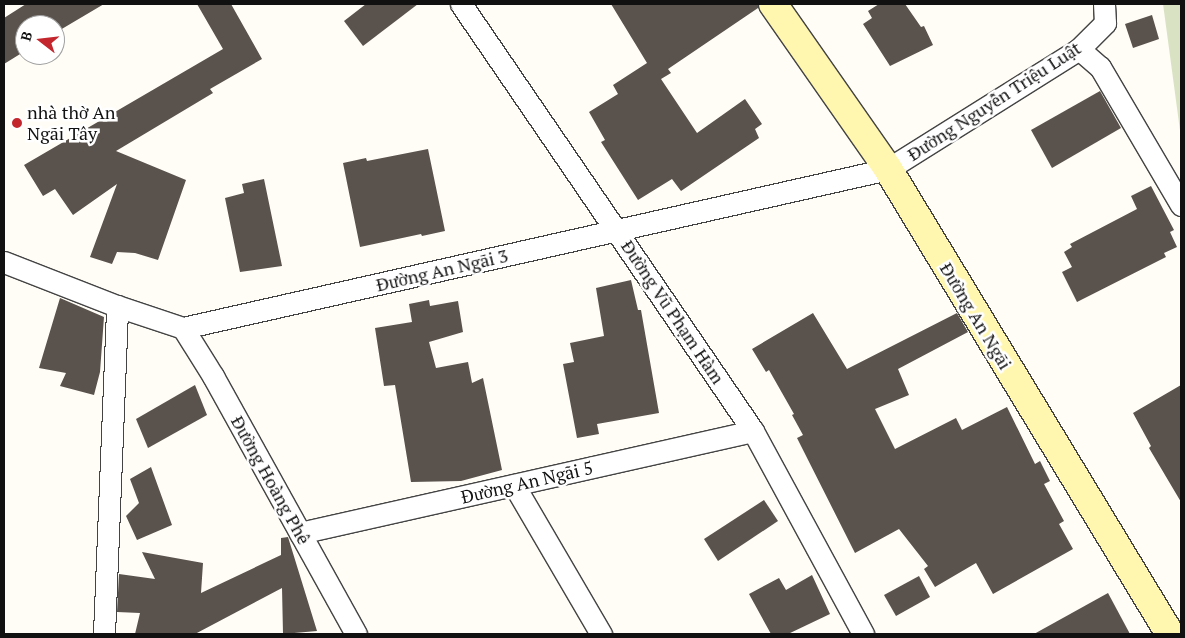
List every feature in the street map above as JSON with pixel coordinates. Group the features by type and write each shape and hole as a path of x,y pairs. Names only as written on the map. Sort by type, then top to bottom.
{"main road":[{"name":"Đường An Ngãi","path":"773,4 888,169 1170,634"}],"street":[{"name":"Đường Vũ Phạm Hàm","path":"461,4 753,430 863,634"},
{"name":"Đường Nguyễn Triệu Luật","path":"888,169 1079,49 1105,23 1104,4"},
{"path":"1079,49 1100,67 1181,205"},
{"name":"Đường An Ngãi 3","path":"183,328 888,169"},
{"path":"4,262 117,306 183,328"},
{"path":"104,634 117,306"},
{"name":"Đường Hoàng Phê","path":"183,328 212,376 356,634"},
{"name":"Đường An Ngãi 5","path":"300,534 753,430"},
{"path":"514,485 601,634"}],"green space":[{"path":"1163,4 1181,4 1181,138 1168,41"}],"building":[{"path":"26,4 104,4 65,27 65,15 15,15 15,57 4,64 4,18"},
{"path":"197,4 231,4 262,59 210,89 213,93 116,151 186,180 158,260 135,253 117,252 112,264 90,257 117,184 73,215 55,189 43,196 24,165 223,49"},
{"path":"366,4 418,4 363,46 344,21"},
{"path":"611,4 758,4 758,8 668,69 671,73 661,79 697,133 745,99 762,124 755,129 759,138 681,191 672,179 638,200 601,142 605,140 589,112 618,94 613,85 647,63"},
{"path":"879,4 905,4 921,27 924,26 933,45 890,66 863,24 872,18 868,11"},
{"path":"1152,15 1159,39 1133,48 1125,24"},
{"path":"1100,91 1121,128 1052,168 1031,130"},
{"path":"428,149 445,231 360,247 343,163 366,158 367,161"},
{"path":"264,179 282,266 240,272 225,198 244,193 242,184"},
{"path":"1151,186 1174,230 1170,232 1177,247 1164,253 1166,257 1077,302 1062,272 1072,267 1064,252 1072,247 1070,244 1137,209 1131,196"},
{"path":"631,280 638,310 641,310 659,413 597,424 599,434 577,438 563,364 574,362 570,343 604,336 596,288"},
{"path":"60,298 104,317 100,372 94,395 60,386 66,373 39,368"},
{"path":"429,300 430,306 458,301 463,332 429,342 436,368 468,362 472,383 483,378 502,470 461,481 411,482 395,385 384,386 375,328 412,322 409,304"},
{"path":"813,313 847,369 957,313 968,332 898,369 909,395 875,409 895,449 956,418 962,430 1007,407 1035,464 1040,461 1050,481 1044,484 1064,521 1059,524 1073,549 993,594 976,563 935,587 924,569 928,566 899,529 855,553 797,438 803,435 792,415 794,414 769,370 766,372 752,349"},
{"path":"195,385 207,415 148,448 136,419"},
{"path":"1181,385 1181,502 1149,448 1151,446 1133,413"},
{"path":"151,467 172,525 137,540 126,516 139,503 130,479"},
{"path":"764,500 778,521 718,561 704,539"},
{"path":"288,537 317,631 283,634 282,588 195,634 135,634 140,613 117,612 119,574 155,579 142,552 203,563 201,593 281,555 281,538"},
{"path":"812,575 830,614 788,634 771,634 749,594 779,578 786,590"},
{"path":"919,576 930,597 896,616 884,595"},
{"path":"1108,593 1130,634 1034,634"}],"place":[{"name":"nhà thờ An Ngãi Tây","path":"17,123"}]}
